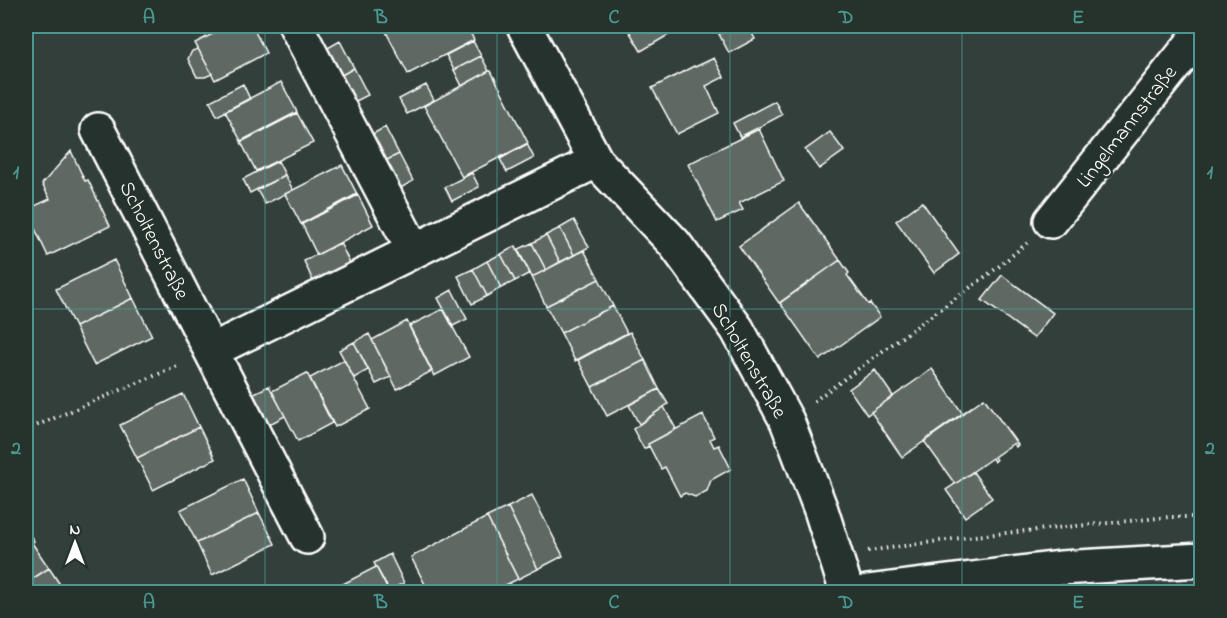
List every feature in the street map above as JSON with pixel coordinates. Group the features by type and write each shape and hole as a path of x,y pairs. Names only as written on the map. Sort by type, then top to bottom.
{"street":[{"path":"296,26 414,251"},
{"name":"Scholtenstraße","path":"524,26 596,161 674,243 737,329 787,421 821,510 847,592"},
{"name":"Lingelmannstraße","path":"1051,221 1202,31"},
{"name":"Scholtenstraße","path":"98,130 307,537"},
{"path":"211,351 596,161"},
{"path":"867,592 1060,568 1202,560"}],"path":[{"path":"787,421 997,268 1051,221"},
{"path":"26,430 211,351"},
{"path":"835,556 975,536 1169,517 1202,517"}],"building":[{"path":"208,26 229,26 212,34"},
{"path":"228,26 252,26 266,53 215,80 195,43"},
{"path":"383,26 467,26 474,40 408,74"},
{"path":"626,26 681,26 682,27 641,51"},
{"path":"714,26 736,26 719,34"},
{"path":"736,26 748,26 755,39 729,53 719,34"},
{"path":"340,41 354,68 340,76 326,49"},
{"path":"473,41 481,56 454,70 446,55"},
{"path":"198,49 212,74 205,77 197,77 188,59 192,51"},
{"path":"481,56 489,71 462,86 454,70"},
{"path":"714,58 724,77 706,86 719,113 677,134 652,88"},
{"path":"354,68 368,95 354,102 340,76"},
{"path":"489,71 528,143 462,177 424,106"},
{"path":"281,82 297,112 241,141 225,111"},
{"path":"243,84 250,99 217,116 210,101"},
{"path":"426,85 434,100 407,114 399,99"},
{"path":"775,101 782,115 740,137 733,123"},
{"path":"297,113 313,143 256,171 241,142"},
{"path":"385,127 399,154 385,161 371,135"},
{"path":"759,129 784,181 739,203 743,210 717,222 688,164"},
{"path":"830,132 844,151 819,169 805,150"},
{"path":"527,144 534,158 507,172 500,159"},
{"path":"71,151 110,226 48,256 26,210 50,199 42,184"},
{"path":"399,154 413,181 399,189 385,161"},
{"path":"278,161 285,175 250,193 243,179"},
{"path":"342,165 357,194 301,224 285,194"},
{"path":"472,173 479,187 452,201 445,187"},
{"path":"285,175 293,190 265,204 257,190"},
{"path":"358,195 373,225 317,255 302,224"},
{"path":"922,202 959,254 934,273 896,221"},
{"path":"799,203 840,260 779,303 739,246"},
{"path":"574,220 589,247 574,255 560,228"},
{"path":"560,228 574,255 560,262 546,235"},
{"path":"546,235 560,262 546,270 532,243"},
{"path":"340,243 350,263 313,281 304,261"},
{"path":"532,243 546,270 532,277 517,250"},
{"path":"516,246 530,273 515,281 501,254"},
{"path":"584,250 599,279 546,306 532,277"},
{"path":"501,254 515,281 501,288 487,261"},
{"path":"114,260 133,298 75,327 56,289"},
{"path":"840,260 849,273 847,275 880,317 820,360 780,303"},
{"path":"487,261 501,288 487,296 473,269"},
{"path":"473,269 487,296 472,304 458,276"},
{"path":"1002,275 1053,313 1034,338 982,300"},
{"path":"599,279 613,306 561,333 546,306"},
{"path":"452,290 467,319 453,326 438,298"},
{"path":"133,298 152,336 94,365 75,327"},
{"path":"613,306 627,333 575,361 561,333"},
{"path":"443,309 469,357 434,376 409,326"},
{"path":"407,321 432,371 397,389 372,340"},
{"path":"630,332 645,360 592,387 578,360"},
{"path":"369,334 391,377 376,384 354,342"},
{"path":"354,342 368,370 354,378 339,350"},
{"path":"1202,353 1202,366 1196,362"},
{"path":"344,360 370,409 335,427 310,378"},
{"path":"645,360 659,389 607,416 592,387"},
{"path":"932,369 963,414 902,457 871,412"},
{"path":"875,370 893,396 867,415 849,389"},
{"path":"307,373 332,423 298,441 272,391"},
{"path":"269,386 285,416 268,425 252,394"},
{"path":"659,389 668,404 639,424 629,405"},
{"path":"183,394 199,427 137,458 120,425"},
{"path":"984,398 1018,445 1016,447 1014,443 994,457 996,460 994,462 992,458 955,484 924,441"},
{"path":"664,407 676,429 648,444 649,446 644,449 633,429"},
{"path":"703,415 714,437 710,439 714,447 719,445 731,469 711,480 707,491 695,497 685,493 680,496 665,467 661,469 648,444"},
{"path":"199,427 215,459 153,490 137,458"},
{"path":"973,472 992,498 965,517 946,490"},
{"path":"243,479 259,513 197,543 180,510"},
{"path":"532,495 563,556 538,569 508,507"},
{"path":"508,507 538,569 518,579 487,517"},
{"path":"259,513 275,544 212,575 197,543"},
{"path":"487,517 518,579 491,592 429,592 411,557"},
{"path":"26,529 34,541 26,548"},
{"path":"32,543 49,568 26,583 26,548"},
{"path":"390,554 404,583 389,590 374,563"},
{"path":"376,567 389,592 343,592 339,586"},
{"path":"49,568 65,592 26,592 26,583"},
{"path":"339,586 342,592 327,592"}]}
